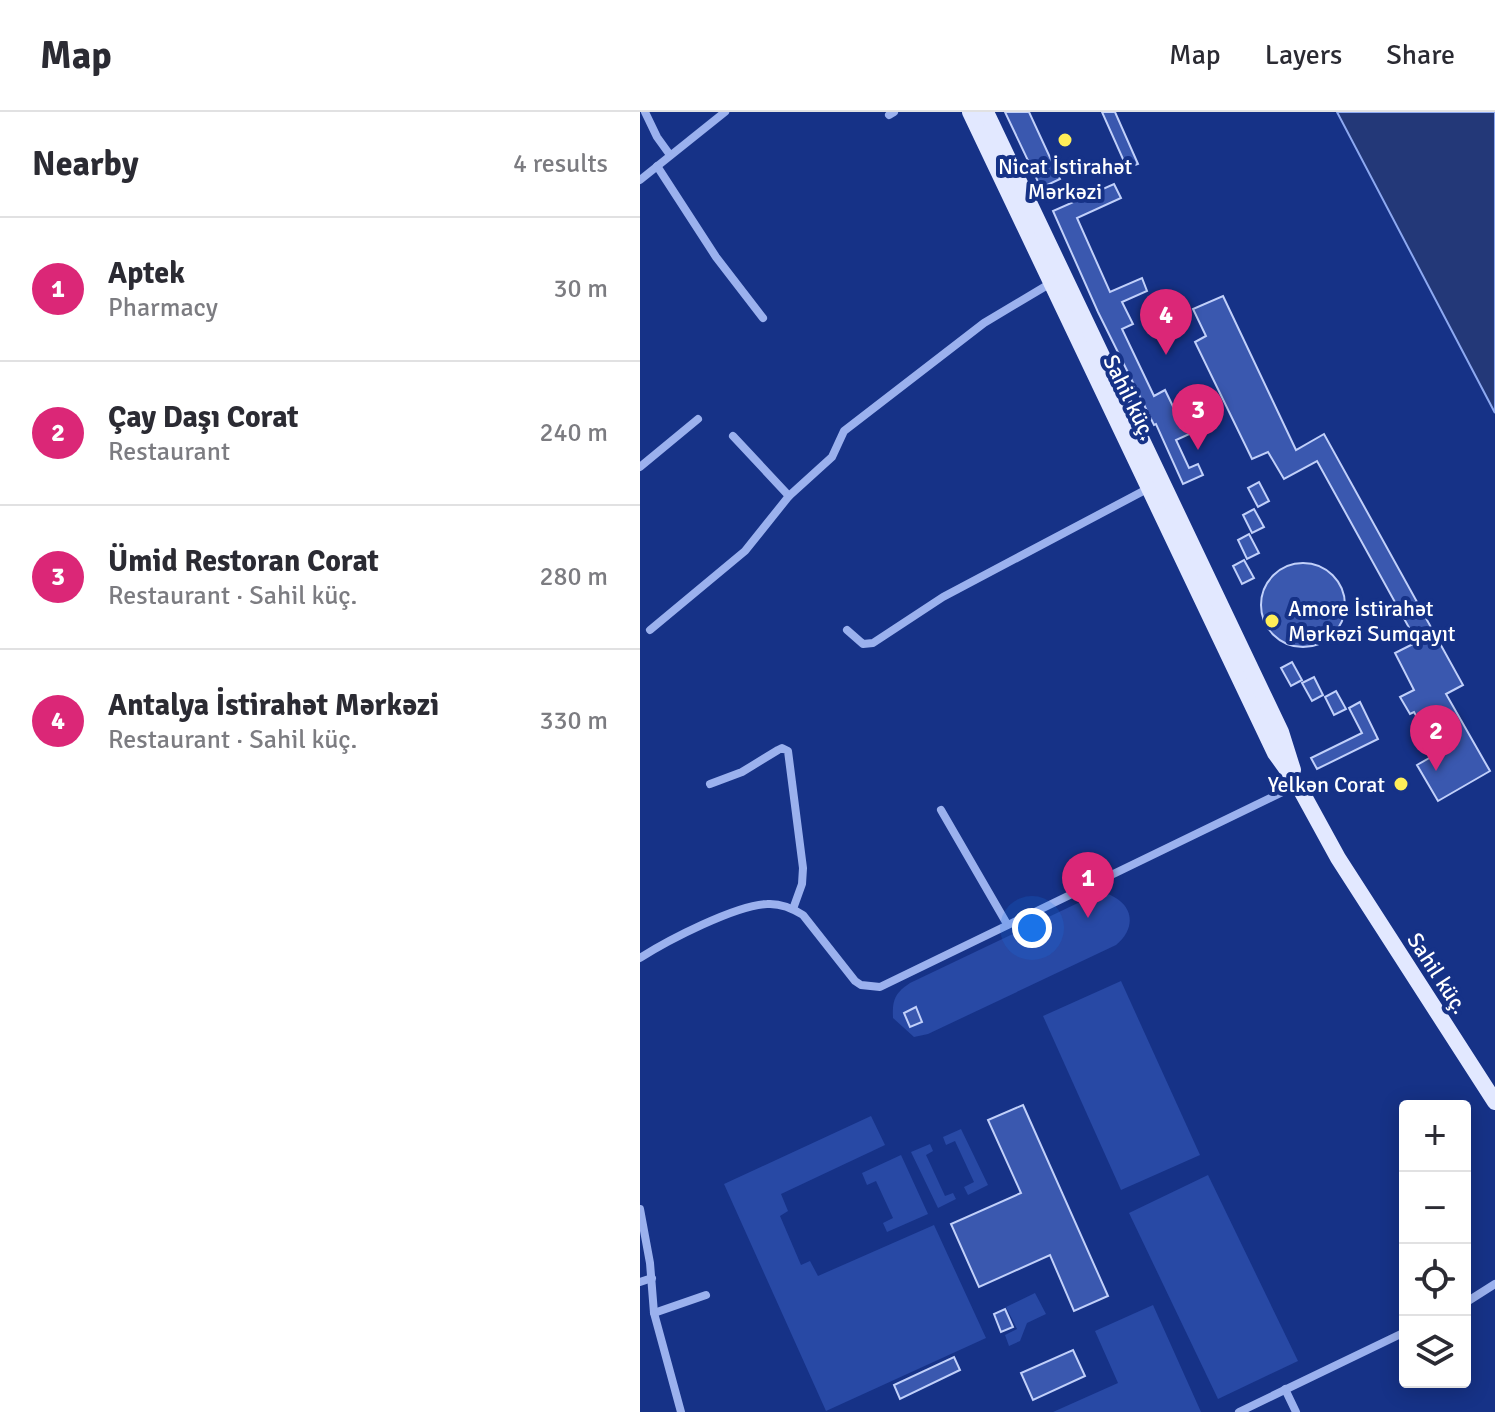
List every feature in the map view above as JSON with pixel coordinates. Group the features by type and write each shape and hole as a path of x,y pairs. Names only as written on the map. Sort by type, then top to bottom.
{"main road":[{"name":"Sahil küç.","path":"970,112 1268,739 1298,785 1338,858 1495,1102"},
{"name":"Sahil küç.","path":"986,112 1281,732 1298,785"}],"street":[{"path":"645,112 670,155"},
{"path":"640,180 725,112"},
{"path":"657,166 716,257 763,318"},
{"path":"650,630 745,551 789,496 832,457 844,431 984,323 1051,283"},
{"path":"640,467 698,419"},
{"path":"733,436 789,496"},
{"path":"847,630 863,644 873,643 943,597 1150,488"},
{"path":"710,784 742,772 778,750 788,751 803,868 802,884 793,909"},
{"path":"640,958 742,909 766,904 793,909 810,923 861,985 871,987 892,982 1298,785"},
{"path":"941,810 1007,924"},
{"path":"640,1209 652,1278 654,1313 681,1412"},
{"path":"640,1282 652,1278"},
{"path":"1471,1299 1495,1284"},
{"path":"654,1313 706,1295"},
{"path":"1239,1412 1399,1335"},
{"path":"1285,1389 1296,1412"}],"shaded area":[{"path":"1337,112 1495,112 1495,413"},
{"path":"1101,892 1119,900 1129,914 1128,929 1116,945 928,1034 914,1037 893,1018 896,998 910,983"},
{"path":"1121,981 1200,1155 1121,1190 1043,1016"},
{"path":"871,1116 885,1145 781,1194 788,1211 780,1216 801,1265 810,1261 818,1276 934,1225 986,1338 826,1411 724,1184"},
{"path":"961,1129 988,1185 968,1195 964,1187 974,1182 955,1141 946,1145 943,1137"},
{"path":"930,1144 933,1151 926,1155 945,1196 953,1193 956,1199 938,1208 911,1152"},
{"path":"901,1155 928,1214 887,1232 883,1223 893,1218 876,1181 867,1185 862,1173"},
{"path":"1208,1175 1298,1361 1218,1399 1129,1213"},
{"path":"1035,1293 1046,1314 1027,1323 1020,1341 1009,1346 1005,1335 1017,1329 1006,1307"},
{"path":"1153,1305 1201,1412 1053,1412 1118,1383 1095,1331"}],"building":[{"path":"1005,112 1029,112 1060,179 1041,188"},
{"path":"1102,112 1115,112 1138,164 1127,168"},
{"path":"1114,184 1121,198 1077,218 1110,292 1142,278 1147,291 1122,302 1133,324 1122,329 1154,396 1165,390 1182,425 1191,421 1196,431 1176,440 1189,468 1198,464 1203,475 1183,484 1098,312 1053,211"},
{"path":"1223,296 1296,450 1324,434 1463,685 1446,694 1490,771 1438,801 1417,765 1438,753 1414,712 1410,714 1400,697 1414,690 1395,653 1417,642 1317,461 1284,479 1268,452 1252,459 1195,342 1206,336 1193,309"},
{"path":"1259,482 1269,501 1258,507 1248,488"},
{"path":"1254,509 1264,527 1252,533 1243,515"},
{"path":"1249,534 1259,553 1247,559 1238,540"},
{"path":"1244,560 1254,578 1242,584 1233,566"},
{"path":"1303,563 1319,566 1338,582 1345,605 1342,621 1326,640 1303,647 1287,644 1268,628 1261,605 1264,589 1280,570"},
{"path":"1292,662 1302,680 1291,686 1281,668"},
{"path":"1314,677 1323,695 1312,701 1302,683"},
{"path":"1336,691 1346,709 1334,715 1325,697"},
{"path":"1360,702 1378,739 1317,769 1311,758 1362,733 1349,708"},
{"path":"916,1007 922,1022 910,1027 904,1013"},
{"path":"1023,1105 1108,1296 1074,1311 1050,1255 979,1287 951,1224 1021,1193 988,1120"},
{"path":"1005,1309 1013,1327 1001,1332 994,1314"},
{"path":"1073,1350 1085,1376 1033,1400 1021,1373"},
{"path":"954,1357 960,1370 900,1399 894,1385"}],"place":[{"name":"Nicat İstirahət Mərkəzi","path":"1065,140"},
{"name":"Antalya İstirahət Mərkəzi","path":"1166,355"},
{"name":"Ümid Restoran Corat","path":"1198,450"},
{"name":"Amore İstirahət Mərkəzi Sumqayıt","path":"1272,621"},
{"name":"Çay Daşı Corat","path":"1436,771"},
{"name":"Yelkən Corat","path":"1401,784"},
{"name":"Aptek","path":"1088,918"}]}
